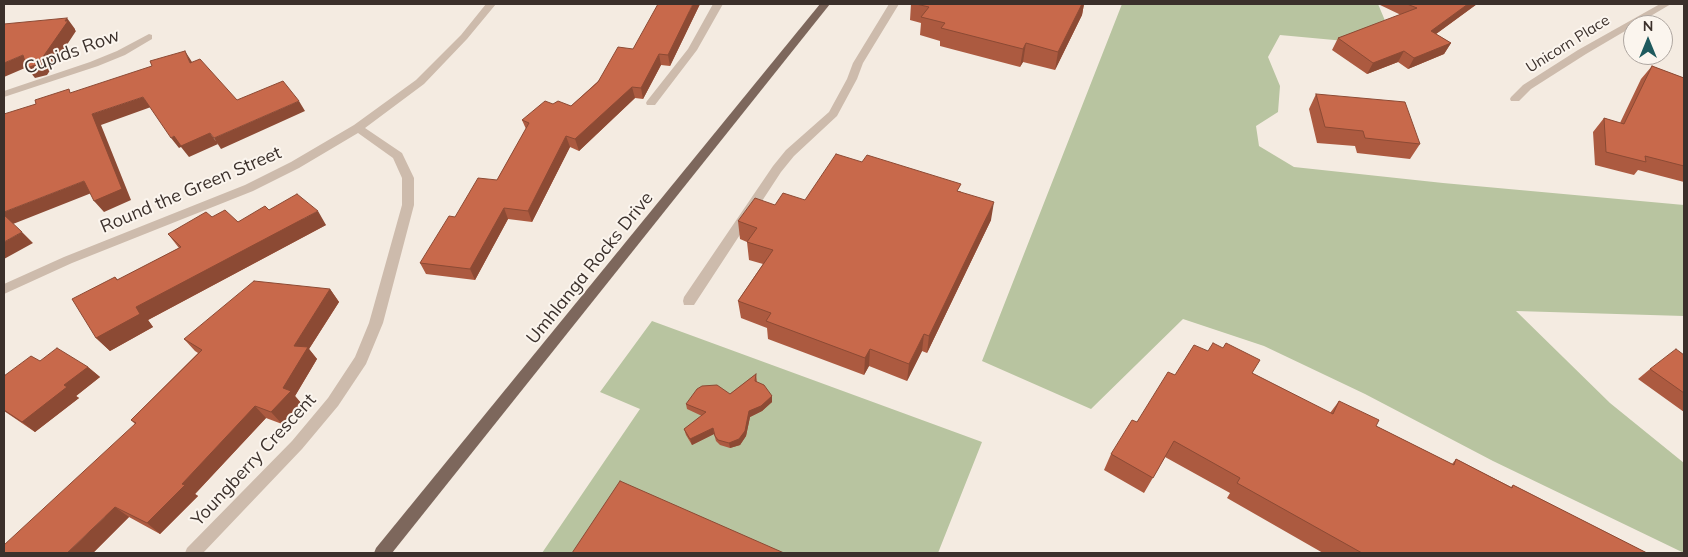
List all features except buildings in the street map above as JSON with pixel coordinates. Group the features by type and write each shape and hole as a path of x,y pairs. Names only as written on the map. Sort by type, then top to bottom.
{"main road":[{"name":"Umhlanga Rocks Drive","path":"382,553 825,4"}],"street":[{"name":"Round the Green Street","path":"4,289 68,260 249,188 295,165 358,128 420,82 464,37 491,4"},
{"path":"651,103 692,50 718,4"},
{"path":"689,301 777,169 790,154 833,114 846,92 858,63 894,4"},
{"name":"Unicorn Place","path":"1515,99 1528,87 1582,52 1666,4"},
{"name":"Cupids Row","path":"4,94 94,64 121,53 149,37"},
{"name":"Youngberry Crescent","path":"193,553 297,445 332,402 361,360 376,323 408,205 408,178 398,156 358,128"}],"green space":[{"path":"1122,4 1378,4 1386,23 1345,41 1280,35 1268,57 1280,86 1278,112 1256,126 1259,146 1294,167 1684,205 1684,316 1516,311 1610,403 1684,463 1684,553 1493,461 1365,394 1264,346 1183,319 1091,409 982,361"},
{"path":"652,321 982,442 938,553 542,553 640,409 600,392"}]}
